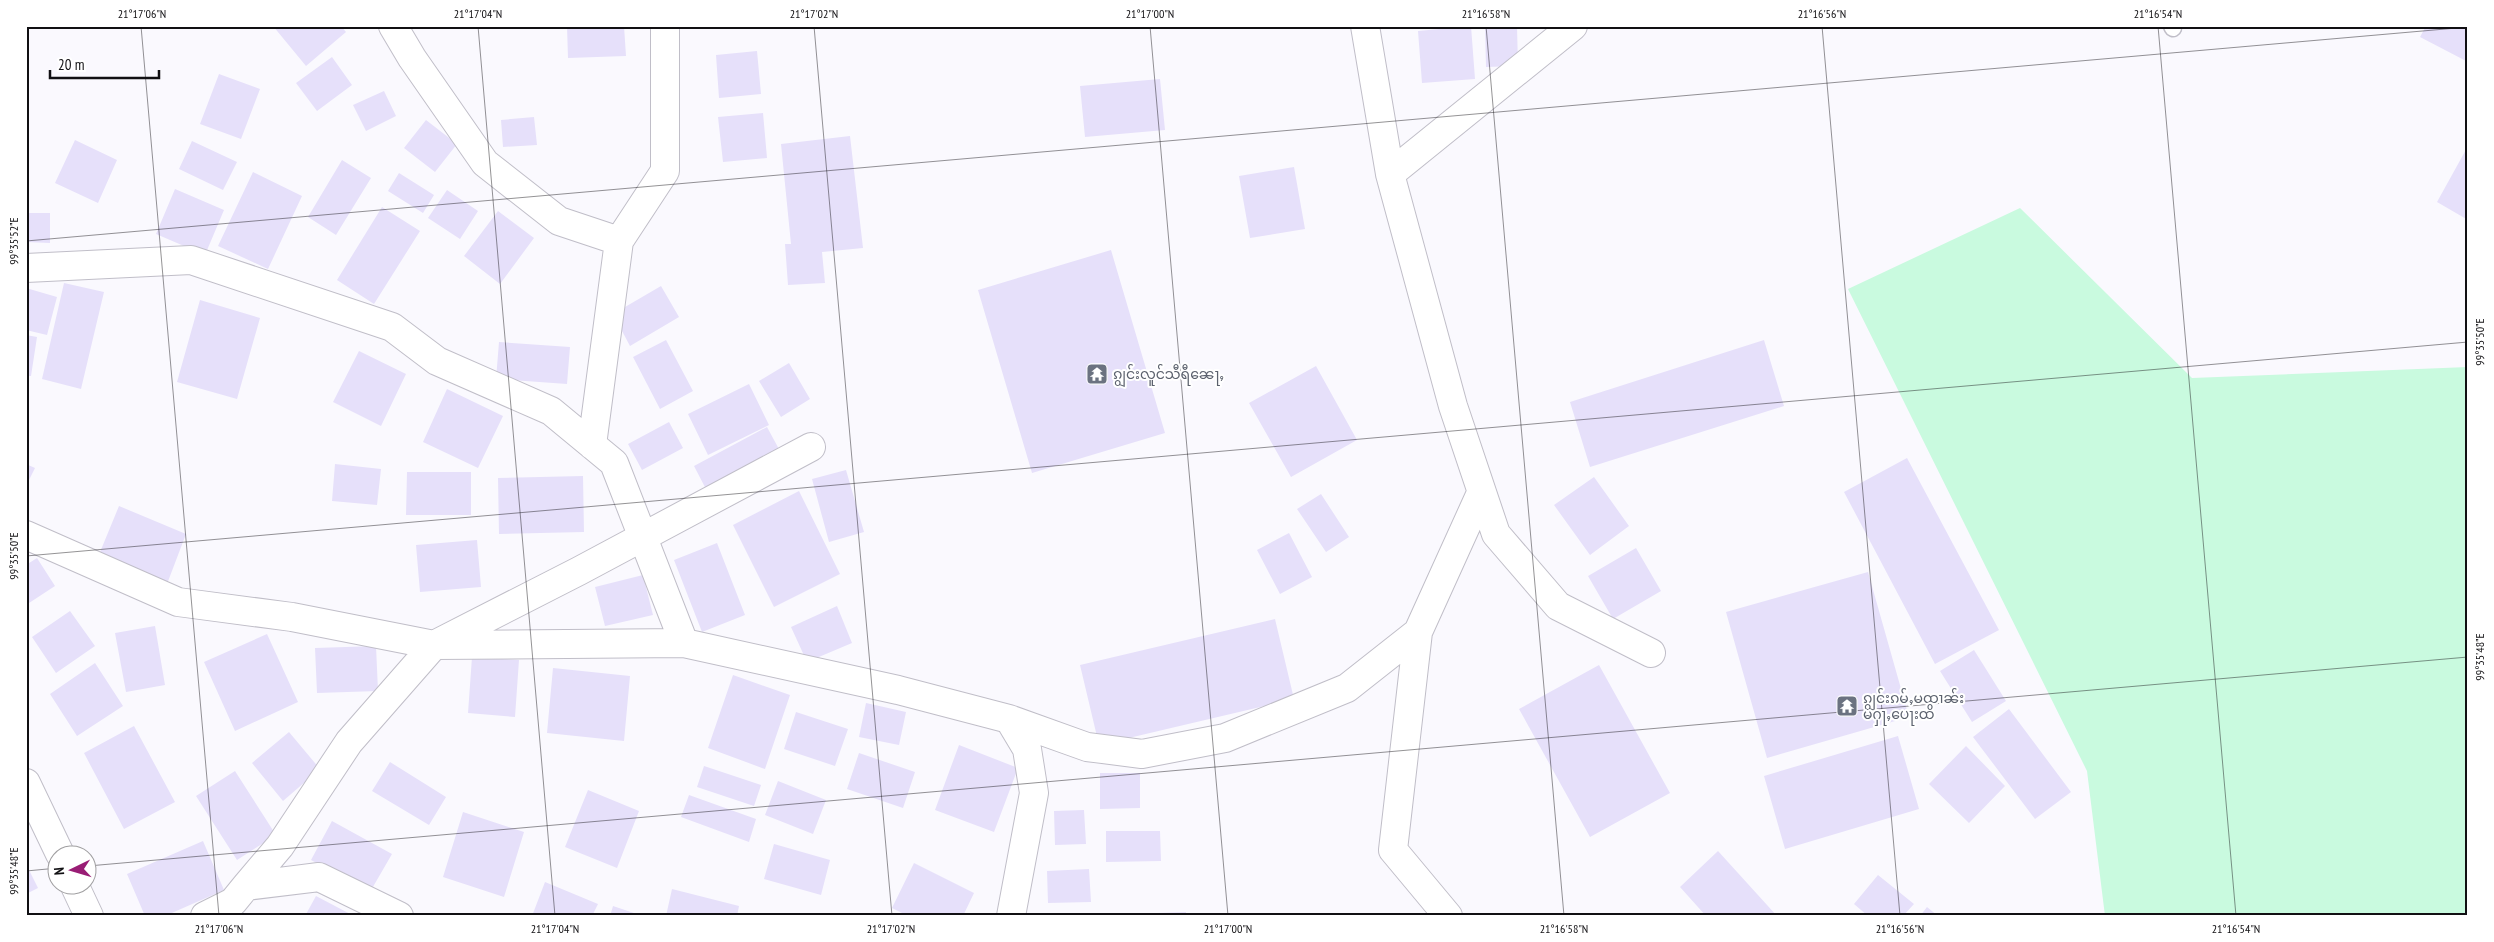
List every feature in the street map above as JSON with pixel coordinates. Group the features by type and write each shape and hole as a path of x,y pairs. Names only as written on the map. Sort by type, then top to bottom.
{"street":[{"path":"393,26 412,58 486,162 559,221 619,241"},
{"path":"592,445 619,241 665,171 665,26"},
{"path":"1365,26 1390,174 1453,406 1496,534 1558,606 1651,653"},
{"path":"1390,174 1573,26"},
{"path":"26,268 191,260 392,327 437,361 551,411 614,463 684,642"},
{"path":"205,916 232,902 280,846 349,742 434,645 811,447"},
{"path":"1448,916 1393,850 1418,632 1481,493"},
{"path":"26,535 178,602 292,617 434,645 684,642 898,690 1008,719 1087,747 1142,754 1225,738 1347,688 1418,632"},
{"path":"1008,719 1027,749 1034,793 1011,916"},
{"path":"26,783 55,844"},
{"path":"246,886 319,877 399,916"},
{"path":"79,894 89,916"}],"green space":[{"path":"2020,208 2192,378 2468,367 2468,916 2105,916 2087,771 1848,289"}],"building":[{"path":"273,26 341,26 346,32 306,66"},
{"path":"567,26 624,26 626,56 568,58"},
{"path":"1471,26 1475,79 1422,83 1418,31"},
{"path":"1485,26 1517,26 1518,66 1486,67"},
{"path":"2426,26 2468,26 2468,62 2420,37"},
{"path":"757,51 761,94 719,98 716,55"},
{"path":"332,57 352,85 317,111 296,83"},
{"path":"219,74 260,89 241,139 200,124"},
{"path":"1160,79 1165,130 1085,137 1080,86"},
{"path":"384,91 396,116 366,131 353,105"},
{"path":"763,113 767,158 723,162 718,117"},
{"path":"534,117 537,145 503,147 501,120"},
{"path":"426,120 457,144 435,172 404,148"},
{"path":"850,136 863,248 822,252 825,283 788,285 785,244 791,244 781,144"},
{"path":"75,140 117,160 98,203 55,183"},
{"path":"192,141 237,162 223,190 179,169"},
{"path":"2468,146 2468,220 2437,202"},
{"path":"342,160 371,178 336,235 308,217"},
{"path":"1294,167 1305,229 1250,238 1239,176"},
{"path":"253,172 302,196 268,269 218,246"},
{"path":"399,173 434,195 423,213 388,191"},
{"path":"175,189 224,210 205,255 156,234"},
{"path":"447,190 478,211 460,239 428,218"},
{"path":"382,207 420,231 374,304 337,280"},
{"path":"498,211 534,238 500,284 464,256"},
{"path":"26,213 50,213 50,243 26,242"},
{"path":"1111,250 1165,433 1032,473 978,290"},
{"path":"64,283 104,292 81,389 42,379"},
{"path":"661,286 679,317 630,346 613,314"},
{"path":"26,288 57,297 47,335 26,330"},
{"path":"200,300 260,318 237,399 177,382"},
{"path":"26,335 37,337 31,376 26,376"},
{"path":"666,340 693,391 660,409 633,357"},
{"path":"1764,340 1784,406 1590,467 1570,402"},
{"path":"499,342 570,347 567,384 496,379"},
{"path":"359,351 406,374 381,426 333,402"},
{"path":"789,363 810,399 781,417 759,381"},
{"path":"1316,366 1357,440 1291,477 1249,403"},
{"path":"749,384 769,425 708,455 688,414"},
{"path":"447,389 503,416 478,468 423,442"},
{"path":"669,422 683,448 642,470 628,444"},
{"path":"767,427 780,451 707,491 694,466"},
{"path":"1907,458 1999,630 1935,664 1844,492"},
{"path":"26,464 35,468 26,486"},
{"path":"335,464 381,469 377,505 332,501"},
{"path":"846,470 864,532 829,542 812,479"},
{"path":"407,472 471,472 471,515 406,515"},
{"path":"583,476 584,532 499,534 498,478"},
{"path":"1594,477 1629,526 1590,555 1554,505"},
{"path":"799,491 840,574 774,607 733,525"},
{"path":"1321,494 1349,537 1326,552 1297,509"},
{"path":"119,506 186,534 167,584 98,557"},
{"path":"1289,533 1312,577 1280,594 1257,550"},
{"path":"477,540 481,587 420,592 416,545"},
{"path":"717,543 745,615 702,632 674,560"},
{"path":"1636,548 1661,591 1613,619 1588,576"},
{"path":"37,558 55,586 26,605 26,565"},
{"path":"1868,572 1909,717 1767,758 1726,612"},
{"path":"643,575 653,615 605,626 595,587"},
{"path":"837,606 852,643 807,662 791,627"},
{"path":"70,611 95,646 56,673 32,637"},
{"path":"1275,619 1294,699 1099,745 1080,665"},
{"path":"155,626 165,685 126,692 115,633"},
{"path":"267,634 298,702 235,731 204,662"},
{"path":"376,646 378,691 317,693 315,648"},
{"path":"1974,650 2006,701 1972,722 1940,671"},
{"path":"472,657 519,660 515,717 468,713"},
{"path":"95,663 123,706 77,736 50,694"},
{"path":"1599,665 1670,793 1590,837 1519,709"},
{"path":"553,668 630,676 624,741 547,733"},
{"path":"733,675 790,695 765,769 708,748"},
{"path":"866,703 906,712 899,745 859,737"},
{"path":"2009,709 2071,792 2035,819 1973,737"},
{"path":"796,712 848,729 835,766 784,749"},
{"path":"134,726 175,802 124,829 84,753"},
{"path":"289,732 320,769 283,801 252,763"},
{"path":"1898,736 1919,809 1785,849 1764,776"},
{"path":"959,745 1018,768 994,832 935,810"},
{"path":"1966,746 2005,786 1969,823 1929,784"},
{"path":"859,753 915,772 903,808 847,789"},
{"path":"390,762 446,797 429,825 372,791"},
{"path":"704,766 761,785 754,806 697,787"},
{"path":"235,771 276,835 237,860 196,796"},
{"path":"1100,773 1140,773 1140,808 1100,809"},
{"path":"778,781 826,800 813,834 765,815"},
{"path":"588,790 639,811 617,868 565,847"},
{"path":"689,795 756,819 749,842 681,817"},
{"path":"1084,810 1086,844 1055,845 1054,811"},
{"path":"463,812 524,832 504,897 443,877"},
{"path":"332,821 392,854 370,892 311,860"},
{"path":"1106,831 1160,831 1161,861 1106,862"},
{"path":"203,841 224,890 165,916 145,916 127,874"},
{"path":"774,844 830,860 821,895 764,879"},
{"path":"1718,851 1777,916 1706,916 1680,887"},
{"path":"914,863 974,893 963,916 908,916 892,908"},
{"path":"26,864 38,888 26,894"},
{"path":"1089,869 1091,902 1048,903 1047,871"},
{"path":"1878,875 1914,904 1903,916 1868,916 1854,904"},
{"path":"545,882 598,904 592,916 532,916"},
{"path":"672,889 739,906 737,916 666,916"},
{"path":"316,896 354,916 305,916"},
{"path":"613,906 640,915 640,916 610,916"},
{"path":"1927,907 1938,916 1920,916"},
{"path":"1186,912 1186,916 1128,916 1128,914"}],"place":[{"name":"ၵျွင်းလူင်သီရီၼေႃႇ","path":"1097,374"},
{"name":"ၵျွင်းၵမ်ႇမထၢၼ်း မႁႃႇပေႃးထိ","path":"1847,706"}]}
